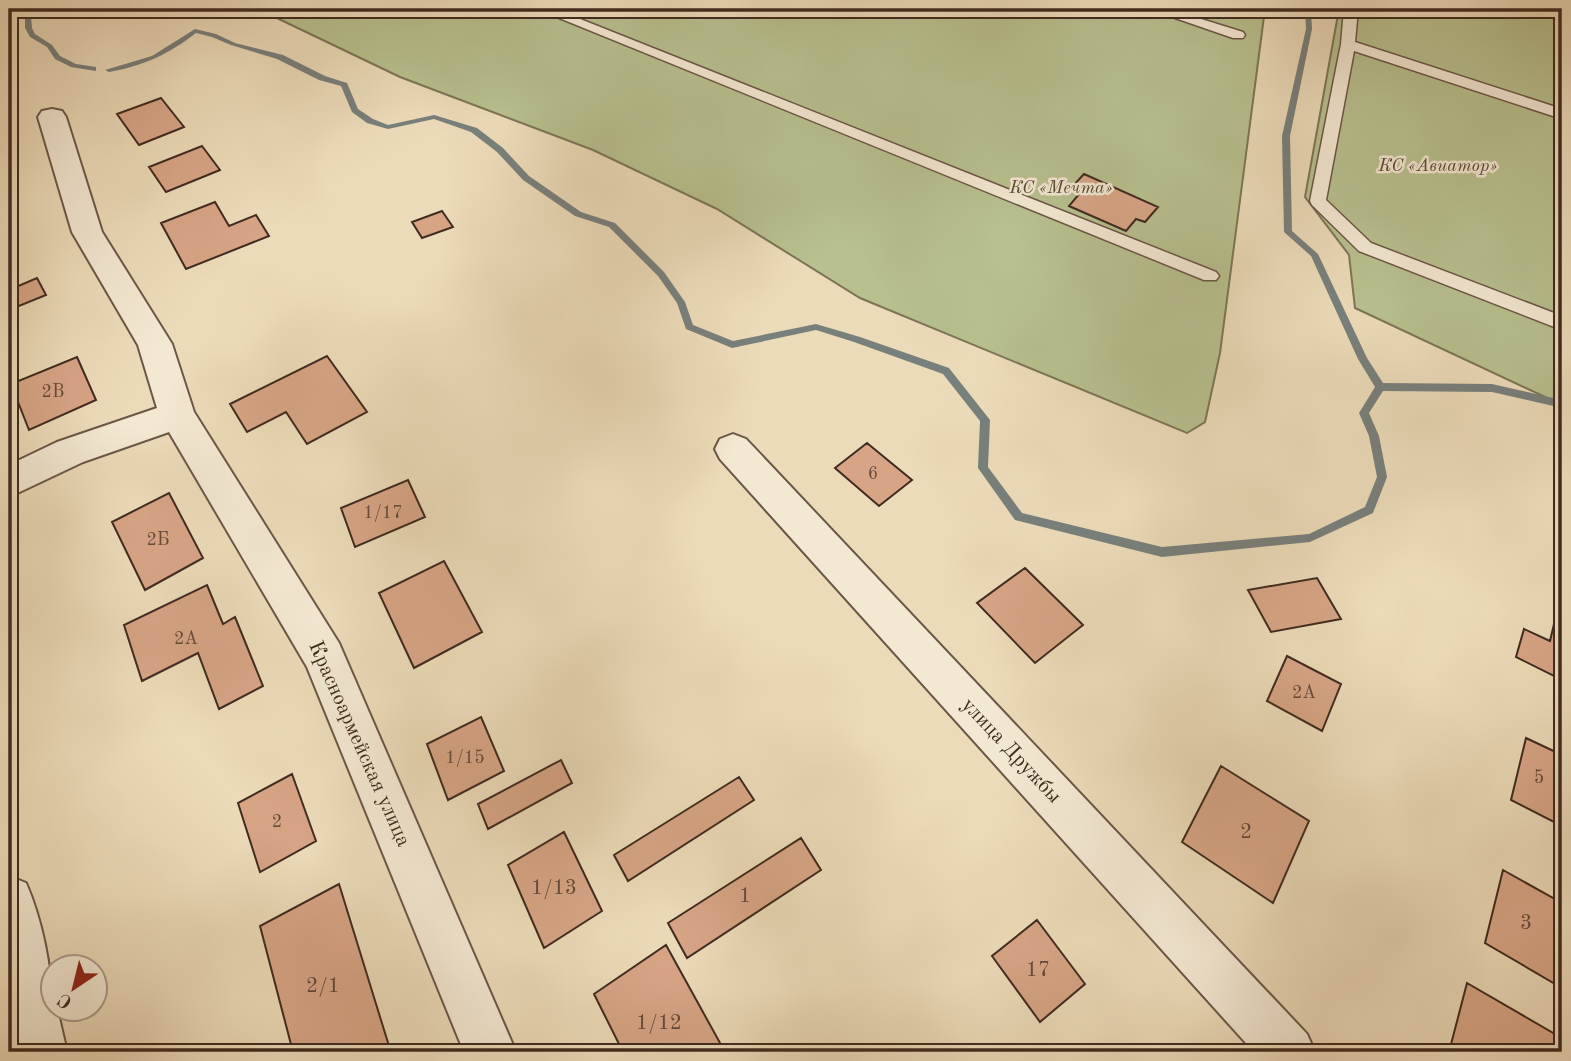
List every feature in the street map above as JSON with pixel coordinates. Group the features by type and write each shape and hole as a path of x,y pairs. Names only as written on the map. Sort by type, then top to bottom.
{"street":[{"name":"Красноармейская улица","path":"52,117 87,232 156,344 177,415 324,657 490,1052"},
{"path":"9,482 70,452 177,415"},
{"name":"улица Дружбы","path":"733,449 1289,1052"},
{"path":"9,900 41,1052"}],"lane":[{"path":"544,9 1210,276"},
{"path":"1156,9 1238,35"},
{"path":"1351,9 1348,44 1318,201 1365,247 1562,323"},
{"path":"1348,44 1562,114"}],"green space":[{"name":"КС «Мечта»","path":"258,9 1265,9 1220,353 1205,422 1187,433 860,298 717,209 593,150 400,77"},
{"name":"КС «Авиатор»","path":"1339,9 1562,9 1562,405 1355,308 1349,255 1305,197"}],"building":[{"path":"161,98 184,127 139,145 117,114"},
{"path":"202,146 220,170 166,192 149,167"},
{"path":"1084,174 1158,207 1145,222 1136,219 1126,231 1069,206 1080,193 1070,189"},
{"path":"215,202 229,226 256,215 269,236 186,269 161,223"},
{"path":"442,211 453,227 422,238 412,222"},
{"path":"37,278 46,295 9,310 9,290"},
{"path":"327,356 367,412 307,444 286,412 247,432 230,404"},
{"path":"77,357 96,400 29,430 11,384"},
{"path":"867,443 912,480 879,506 835,468"},
{"path":"408,480 425,517 355,547 341,508"},
{"path":"169,493 203,558 145,590 112,522"},
{"path":"444,561 482,632 414,668 379,593"},
{"path":"1025,568 1083,625 1035,663 977,603"},
{"path":"1317,578 1341,619 1271,632 1248,590"},
{"path":"207,585 223,624 235,617 263,686 219,709 198,653 142,681 124,625"},
{"path":"1554,624 1562,628 1562,680 1516,657 1524,629 1550,641"},
{"path":"1287,656 1341,684 1322,731 1267,701"},
{"path":"481,717 504,771 448,800 427,744"},
{"path":"1526,738 1562,755 1562,826 1511,800"},
{"path":"561,760 572,783 488,829 478,804"},
{"path":"1221,766 1309,821 1273,903 1182,842"},
{"path":"292,774 316,841 260,872 238,803"},
{"path":"739,777 754,800 628,881 614,855"},
{"path":"564,832 602,911 544,948 508,865"},
{"path":"801,838 821,870 687,958 668,923"},
{"path":"1503,870 1562,903 1562,988 1485,943"},
{"path":"339,884 389,1046 378,1052 293,1052 260,926"},
{"path":"1037,920 1085,984 1040,1022 992,956"},
{"path":"666,945 725,1052 623,1052 594,994"},
{"path":"1467,983 1560,1037 1556,1052 1449,1052"}],"waterway":[{"path":"22,9 28,16 33,36 50,46 57,57 74,66 93,69"},
{"path":"1308,9 1309,29 1286,136 1288,232 1314,254 1363,359 1380,387"},
{"path":"109,70 155,57 195,31 280,57 322,78 344,85 355,110 370,121 388,127 434,117 474,130 500,150 526,178 578,214 612,225 661,274 681,302 689,327 732,345 816,327 946,371 985,420 983,468 1019,517 1162,552 1310,538 1369,510 1382,477 1374,436 1364,413 1380,387"},
{"path":"1380,387 1492,388 1562,404"}]}
